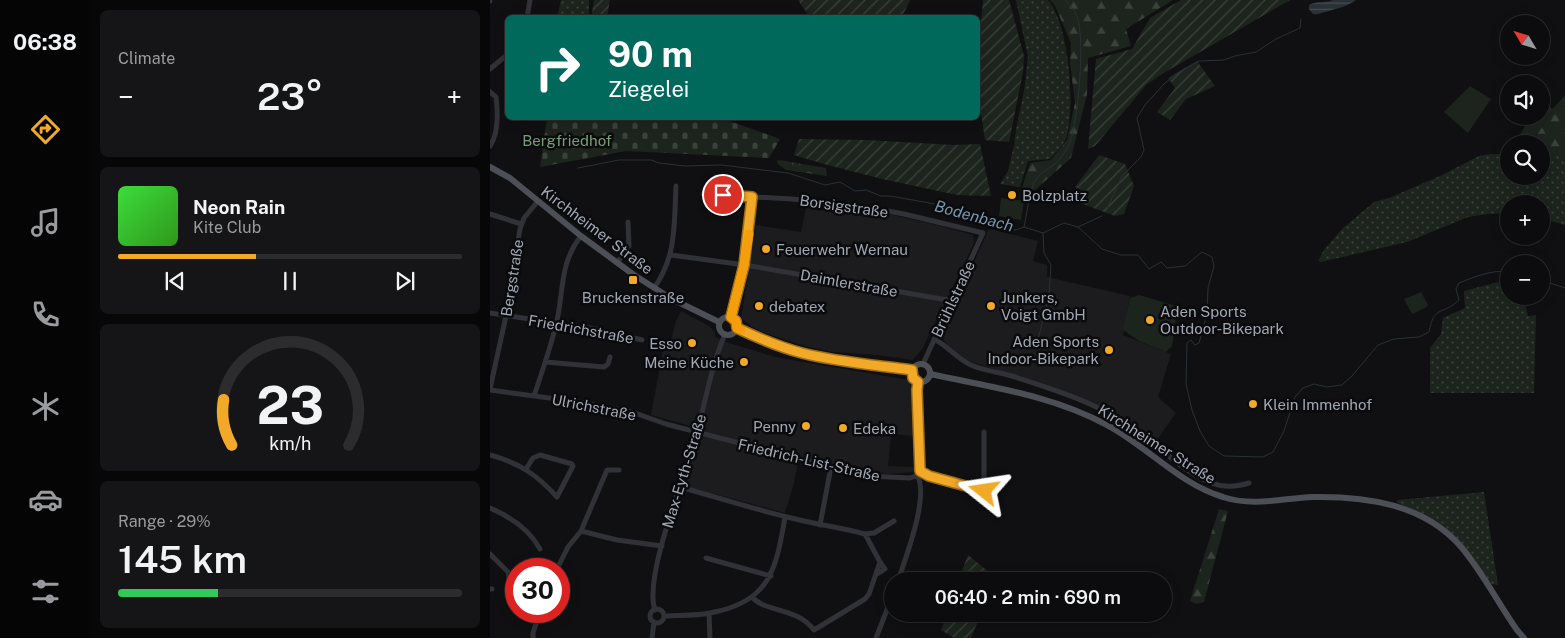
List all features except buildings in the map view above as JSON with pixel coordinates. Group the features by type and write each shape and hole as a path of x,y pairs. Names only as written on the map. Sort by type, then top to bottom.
{"main road":[{"name":"Kirchheimer Straße","path":"490,167 510,178 617,263 672,299 719,322"},
{"path":"725,316 731,317 736,321 737,328 733,333 724,334 720,330 719,322 725,316"},
{"path":"737,328 801,353 912,370"},
{"path":"924,364 929,369 930,374 926,380 918,382 913,378 912,370 916,365 924,364"},
{"name":"Kirchheimer Straße","path":"930,374 1026,394 1070,407 1109,426 1196,485 1223,497 1238,501 1256,502 1310,497 1360,499 1391,505 1413,512 1437,525 1461,548 1524,638"}],"street":[{"path":"528,15 530,0"},
{"path":"490,69 505,56"},
{"path":"490,92 496,98 497,123 495,136 490,146"},
{"path":"654,288 662,277 671,255 676,186"},
{"name":"Borsigstraße","path":"703,194 823,202 865,207 904,214 983,233"},
{"path":"731,317 744,265 752,197"},
{"name":"Bergstraße","path":"490,390 493,366 506,316 521,224 538,201"},
{"path":"490,214 521,224"},
{"path":"617,263 629,246 628,222"},
{"name":"Brühlstraße","path":"924,364 983,233"},
{"path":"534,396 556,324 566,263 571,249 581,236"},
{"name":"Daimlerstraße","path":"671,255 744,265 953,301"},
{"name":"Friedrichstraße","path":"490,313 596,329 642,340"},
{"name":"Max-Eyth-Straße","path":"655,610 653,591 655,572 697,433 718,350 724,334"},
{"path":"934,339 961,360 974,366 1055,390 1087,402 1155,443 1193,473 1212,483 1225,486 1249,483"},
{"path":"545,362 604,367 608,364 610,357"},
{"path":"901,572 920,508 918,382"},
{"name":"Ulrichstraße","path":"490,390 632,412 697,433"},
{"path":"918,473 984,491 984,432"},
{"name":"Friedrich-List-Straße","path":"697,433 831,468 881,477 910,478 918,473"},
{"path":"490,455 526,469 544,483 557,498 573,468 572,464 536,456 526,469"},
{"path":"820,525 831,468"},
{"path":"562,558 568,547 581,532 607,470 619,470"},
{"path":"680,487 785,517 820,525 835,526 865,534 874,532 894,521"},
{"path":"490,508 522,526 540,549"},
{"path":"664,616 709,614 742,603 752,597 760,590 770,576 777,557 785,517"},
{"path":"581,532 617,540 662,546"},
{"path":"752,597 758,603 797,616 806,621 814,630 865,599 869,594 880,562 865,534"},
{"path":"490,554 505,569"},
{"path":"706,558 770,576"},
{"path":"652,638 654,622 650,616 655,610 662,611 664,616"},
{"path":"709,614 710,638"},
{"path":"654,622 661,621 664,616"},
{"path":"876,638 884,618"},
{"path":"533,638 536,623"}],"shaded area":[{"path":"1333,0 1356,0 1318,14 1313,14 1309,9 1309,5"},
{"path":"807,203 879,212 973,235 974,243 950,293 922,349 913,360 833,352 805,346 765,333 752,327 741,318 756,225 801,232"},
{"path":"989,229 1038,241 1033,261 1047,265 1047,277 1130,296 1123,335 1171,354 1158,397 1176,413 1156,441 1103,409 1013,375 965,360 949,348 941,335"},
{"path":"681,311 709,326 715,332 715,337 729,343 779,358 909,380 912,391 914,436 891,434 888,466 914,467 914,472 887,474 859,471 799,456 794,483 785,513 685,486 701,429 651,415 664,344 670,345 676,321"}],"green space":[{"path":"561,0 589,0 589,15 557,15"},
{"path":"594,0 610,0 607,15 594,15 592,13"},
{"path":"798,0 910,0 903,15 808,15"},
{"path":"983,0 1009,0 1024,56 1023,72 1009,142 985,140 980,107 980,32"},
{"path":"1016,0 1048,0 1061,27 1066,46 1070,87 1069,124 1065,141 1050,159 1028,161 1020,187 1000,184 1008,171 1014,145 1028,57"},
{"path":"1050,0 1173,0 1126,29 1131,46 1088,58 1087,94 1071,158 1035,190 1022,188 1030,163 1051,160 1067,140 1075,103 1070,63 1071,43 1055,6"},
{"path":"1181,0 1290,0 1146,85 1095,146 1088,149 1096,59 1132,49 1150,18"},
{"path":"1197,61 1215,86 1186,99 1170,120 1157,112 1175,88 1168,78"},
{"path":"1470,86 1491,99 1468,133 1444,112"},
{"path":"1565,95 1565,154 1550,154 1550,135 1537,135 1543,125 1550,125 1550,107 1553,109"},
{"name":"Bergfriedhof","path":"547,120 727,120 780,139 769,158 626,151 540,167"},
{"path":"1526,125 1543,125 1537,135 1520,135"},
{"path":"799,139 866,140 954,145 980,144 991,196 957,195 824,164 794,155"},
{"path":"1500,154 1500,185 1550,185 1550,154 1565,154 1565,225 1550,221 1550,195 1500,195 1500,213 1468,217 1407,242 1321,262 1318,261 1324,250 1342,229 1374,202 1389,198 1440,176 1479,156"},
{"path":"1099,155 1125,164 1134,186 1124,214 1115,216 1072,200 1080,190 1075,187"},
{"path":"777,161 826,168 827,176 786,170 778,164"},
{"path":"1001,198 1024,201 1021,220 999,216"},
{"path":"1500,283 1500,305 1525,305 1528,316 1536,315 1534,393 1430,393 1430,348 1441,334 1443,318 1465,308 1464,291"},
{"path":"1421,292 1428,305 1412,314 1404,299"},
{"name":"Aden Sports Outdoor-Bikepark","path":"1139,295 1173,305 1177,311 1172,346 1166,352 1139,341 1123,330 1130,298"},
{"path":"1484,492 1498,585 1491,584 1461,544 1441,526 1415,510 1397,503 1397,500"},
{"path":"1219,509 1228,511 1204,602 1196,604 1190,601"},
{"path":"968,555 989,572 961,572"},
{"path":"944,622 978,622 971,638 954,638 941,630"}],"waterway":[{"path":"1032,188 1037,177 1060,160 1068,147 1076,115 1081,56 1079,22 1075,12 1065,0"},
{"path":"1106,211 1122,176 1141,157 1144,150 1137,118 1145,105 1164,84 1176,74 1199,61 1224,60 1256,52 1276,39 1300,28 1301,19"},
{"name":"Bodenbach","path":"578,168 619,160 651,160 659,163 685,166 721,165 788,173 825,185 840,182 855,191 866,190 881,196 890,196 957,209 1002,228 1015,230 1024,227 1043,233 1064,223 1078,227 1102,249 1121,255 1138,255 1149,269 1161,262 1167,268 1185,266 1202,252 1212,257 1214,266 1208,288 1207,314 1199,343 1195,345 1191,340 1187,343 1186,384 1192,410 1200,431 1209,446 1224,456 1263,457 1273,452 1284,431 1295,397 1303,388 1314,384 1327,387 1342,385 1378,345 1394,339 1419,337 1429,332 1436,314 1459,300 1456,289 1459,283 1477,276 1500,271"},
{"path":"1024,227 1030,195"},
{"path":"1078,227 1102,216"},
{"path":"1038,339 1049,297 1051,265 1044,253 1043,233"},
{"name":"Bodenbach","path":"1550,283 1565,288"}],"slow traffic":[{"path":"741,330 737,328 735,319 731,317 744,265 749,234"}],"place":[{"name":"Bolzplatz","path":"1012,195"},
{"name":"Feuerwehr Wernau","path":"766,249"},
{"name":"Bruckenstraße","path":"633,280"},
{"name":"debatex","path":"759,306"},
{"name":"Junkers, Voigt GmbH","path":"991,306"},
{"name":"Aden Sports Outdoor-Bikepark","path":"1150,320"},
{"name":"Esso","path":"692,343"},
{"name":"Aden Sports Indoor-Bikepark","path":"1109,350"},
{"name":"Meine Küche","path":"744,362"},
{"name":"Klein Immenhof","path":"1253,404"},
{"name":"Penny","path":"806,426"},
{"name":"Edeka","path":"843,428"}],"route":[{"path":"723,195 752,197 744,265 731,317 735,319 737,328 801,353 912,370 913,378 918,382 920,471 929,476 984,491"}]}
